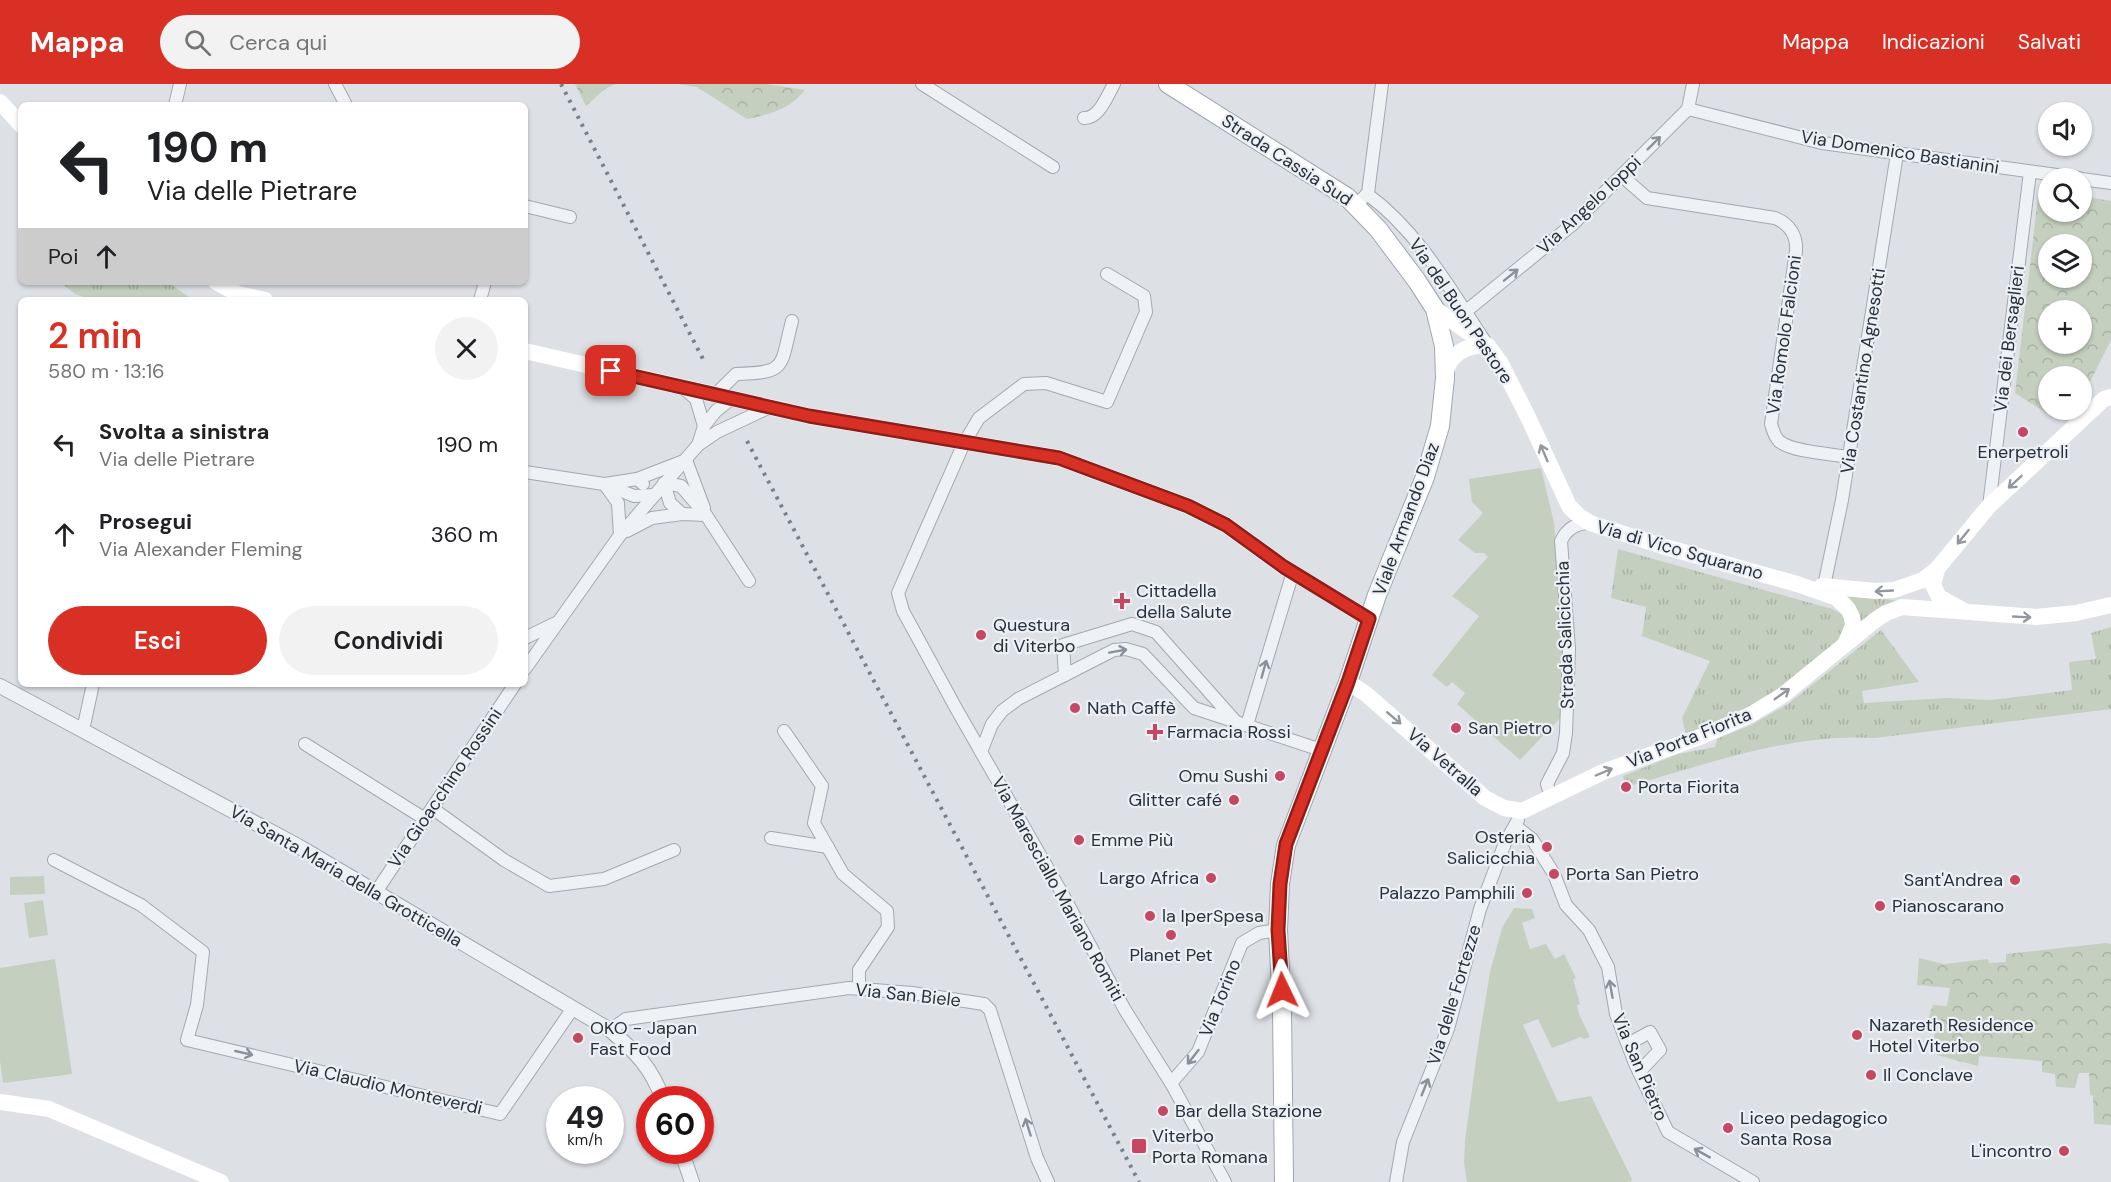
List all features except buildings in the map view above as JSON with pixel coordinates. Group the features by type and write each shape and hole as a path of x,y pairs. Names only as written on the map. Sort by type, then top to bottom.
{"main road":[{"name":"Strada Cassia Sud","path":"1168,84 1347,197 1361,200 1435,309"},
{"path":"0,102 18,122"},
{"path":"222,285 238,294 252,297"},
{"path":"1435,309 1488,346"},
{"name":"Viale Armando Diaz","path":"1284,1182 1282,1008 1278,930 1280,884 1286,844 1433,453 1440,426 1445,378 1444,346 1435,309"},
{"path":"1445,378 1449,364 1457,353 1471,346 1488,346"},
{"name":"Via del Buon Pastore","path":"1488,346 1500,362 1528,417 1569,506"},
{"path":"528,352 768,408 1059,458 1188,506 1226,525 1293,572 1369,619"},
{"path":"1797,584 1876,591 1894,590 1923,580 1937,569 1989,506 2109,394"},
{"name":"Via di Vico Squarano","path":"1569,506 1590,523 1797,584"},
{"path":"1937,569 1933,585 1939,597 1964,611 2036,617 2076,614 2111,605"},
{"path":"1797,584 1837,598 1848,609 1853,626 1846,643"},
{"name":"Via Porta Fiorita","path":"1551,797 1603,772 1700,737 1750,715 1783,695 1886,613 1902,607 1964,611"},
{"name":"Via Vetralla","path":"1348,682 1398,721 1485,798 1518,818"},
{"path":"1518,818 1551,797"},
{"path":"0,1102 49,1109 221,1182"}],"street":[{"path":"177,102 180,84"},
{"path":"335,84 344,102"},
{"path":"922,84 1053,166"},
{"path":"1084,118 1089,119 1096,114 1114,84"},
{"path":"1361,200 1368,193 1382,84"},
{"path":"1688,110 1693,84"},
{"name":"Via Domenico Bastianini","path":"1688,110 1822,143 2038,173"},
{"name":"Via Angelo Ioppi","path":"1465,312 1573,224 1688,110"},
{"name":"Via Costantino Agnesotti","path":"1824,586 1842,500 1896,154"},
{"name":"Via dei Bersaglieri","path":"1989,506 2030,172"},
{"name":"Via Romolo Falcioni","path":"1622,176 1647,198 1775,218 1791,230 1795,238 1796,251 1771,424 1773,433 1780,443 1790,447 1849,457"},
{"name":"Via Domenico Bastianini","path":"2092,181 2111,183"},
{"name":"Via del Buon Pastore","path":"1361,200 1407,231 1438,270 1488,346"},
{"path":"528,207 570,217"},
{"path":"964,443 979,417 1024,384 1046,383 1107,402 1146,312 1144,296 1107,274"},
{"path":"715,395 736,374 762,374 776,369 781,363 792,321"},
{"path":"678,386 696,399 704,426"},
{"path":"698,445 704,426 716,411 731,399"},
{"path":"717,432 726,420 731,399"},
{"path":"529,644 557,622 620,535 698,445 717,432 768,408"},
{"name":"Via Maresciallo Mariano Romiti","path":"964,443 898,593 903,611 1125,1010 1171,1083 1225,1182"},
{"path":"604,484 637,479 686,460"},
{"path":"686,460 706,515"},
{"path":"528,472 604,484 634,496 654,495"},
{"path":"637,479 654,495"},
{"path":"664,483 670,503 682,514"},
{"path":"664,483 681,486 706,515 749,581"},
{"path":"604,484 618,503 620,535"},
{"path":"620,535 652,518 682,514 706,515"},
{"name":"Strada Salicicchia","path":"1551,797 1547,784 1563,753 1566,734 1569,648 1562,541 1572,527 1577,524 1590,523"},
{"path":"1242,724 1293,572"},
{"path":"1065,675 1063,645 1131,624 1156,632 1242,724"},
{"path":"981,752 992,724 1002,711 1018,699 1114,651 1126,649 1143,654 1194,708 1321,750"},
{"name":"Via Santa Maria della Grotticella","path":"0,686 298,846 610,1030 634,1050 656,1079 658,1086"},
{"path":"83,730 92,687"},
{"name":"Via Gioacchino Rossini","path":"376,892 513,687"},
{"path":"784,731 822,786 814,823 828,848 843,874 887,911 888,927 859,970 859,988"},
{"path":"306,744 424,819"},
{"path":"432,808 504,860 549,886 604,879 674,850"},
{"name":"Via delle Fortezze","path":"1395,1182 1403,1142 1448,1029 1480,909 1505,843 1518,818"},
{"name":"Via San Pietro","path":"1518,818 1533,838 1554,874 1566,905 1589,930 1608,968 1616,1014 1639,1072 1668,1132 1753,1182"},
{"path":"771,838 828,848"},
{"name":"Via Claudio Monteverdi","path":"54,860 141,905 203,952 197,1005 187,1040 500,1114 573,1008"},
{"name":"Via Torino","path":"1171,1083 1198,1052 1242,943 1259,933 1278,930"},
{"name":"Via San Biele","path":"610,1030 626,1020 849,987 912,993 984,1004 990,1010 1037,1158 1048,1182"},
{"path":"1628,1044 1650,1032 1660,1050 1639,1072"},
{"path":"686,1164 692,1182"}],"green space":[{"path":"575,84 615,84 605,89 586,106"},
{"path":"678,84 766,84 805,90 786,107 747,119 697,87"},
{"path":"2038,197 2038,222 2092,222 2092,198 2111,201 2111,340 2092,378 2092,366 2038,366 2038,408 2015,393"},
{"path":"64,285 172,285 189,297 84,297 75,294"},
{"path":"1541,468 1554,523 1564,649 1562,716 1520,760 1457,704 1465,693 1452,682 1447,687 1432,675 1479,616 1452,596 1488,557 1484,553 1475,553 1458,540 1483,513 1472,502 1469,479"},
{"path":"1618,549 1832,609 1846,619 1842,638 1779,690 1748,709 1686,735 1682,718 1710,661 1642,636 1646,607 1611,598"},
{"path":"1846,593 1898,601 1859,627 1853,603"},
{"path":"2111,627 2111,709 1875,738 1812,740 1780,745 1718,760 1626,787 1623,776 1678,754 1715,747 1717,739 1751,725 1788,704 1881,630 1919,682 1862,691 1864,703 1947,698 1991,700 2072,690 2069,662 2096,659 2091,633"},
{"path":"44,876 45,894 10,895 10,877"},
{"path":"43,900 48,935 29,938 24,903"},
{"path":"1514,908 1532,909 1535,918 1522,923 1530,949 1546,944 1555,959 1564,954 1576,978 1573,979 1580,1004 1577,1005 1579,1014 1590,1037 1583,1039 1581,1037 1552,1048 1538,1019 1523,1025 1558,1102 1591,1096 1632,1179 1631,1182 1467,1182 1464,1163 1465,1141 1490,972 1502,928"},
{"path":"2111,944 2111,1125 2094,1124 2089,1073 2079,1073 2075,1088 2056,1087 2055,1074 2042,1072 2042,1061 1979,1056 1978,1066 1937,1055 1940,1045 1933,1041 1935,1033 1925,1029 1933,1005 1947,1006 1950,988 1917,985 1919,958 1944,964 1988,959 1989,963 2006,962 2006,954"},
{"path":"55,959 72,1074 3,1083 0,1061 0,968"}],"railway":[{"path":"561,84 704,361"},
{"path":"747,441 1139,1182"}],"place":[{"name":"Enerpetroli","path":"2023,432"},
{"name":"Cittadella della Salute","path":"1122,601"},
{"name":"Questura di Viterbo","path":"981,635"},
{"name":"Nath Caffè","path":"1075,708"},
{"name":"San Pietro","path":"1456,728"},
{"name":"Farmacia Rossi","path":"1155,732"},
{"name":"Omu Sushi","path":"1280,776"},
{"name":"Porta Fiorita","path":"1626,787"},
{"name":"Glitter café","path":"1234,800"},
{"name":"Emme Più","path":"1079,840"},
{"name":"Osteria Salicicchia","path":"1547,847"},
{"name":"Porta San Pietro","path":"1554,874"},
{"name":"Largo Africa","path":"1211,878"},
{"name":"Sant'Andrea","path":"2015,880"},
{"name":"Palazzo Pamphili","path":"1527,893"},
{"name":"Pianoscarano","path":"1880,906"},
{"name":"la IperSpesa","path":"1150,916"},
{"name":"Planet Pet","path":"1171,935"},
{"name":"Nazareth Residence Hotel Viterbo","path":"1857,1035"},
{"name":"OKO - Japan Fast Food","path":"578,1038"},
{"name":"Il Conclave","path":"1871,1075"},
{"name":"Bar della Stazione","path":"1163,1111"},
{"name":"Liceo pedagogico Santa Rosa","path":"1728,1128"},
{"name":"Viterbo Porta Romana","path":"1139,1146"},
{"name":"L'incontro","path":"2064,1151"}],"route":[{"path":"611,371 809,416 935,439 1059,458 1188,506 1226,525 1284,567 1369,619 1348,682 1286,844 1280,884 1278,930 1282,990"}]}
